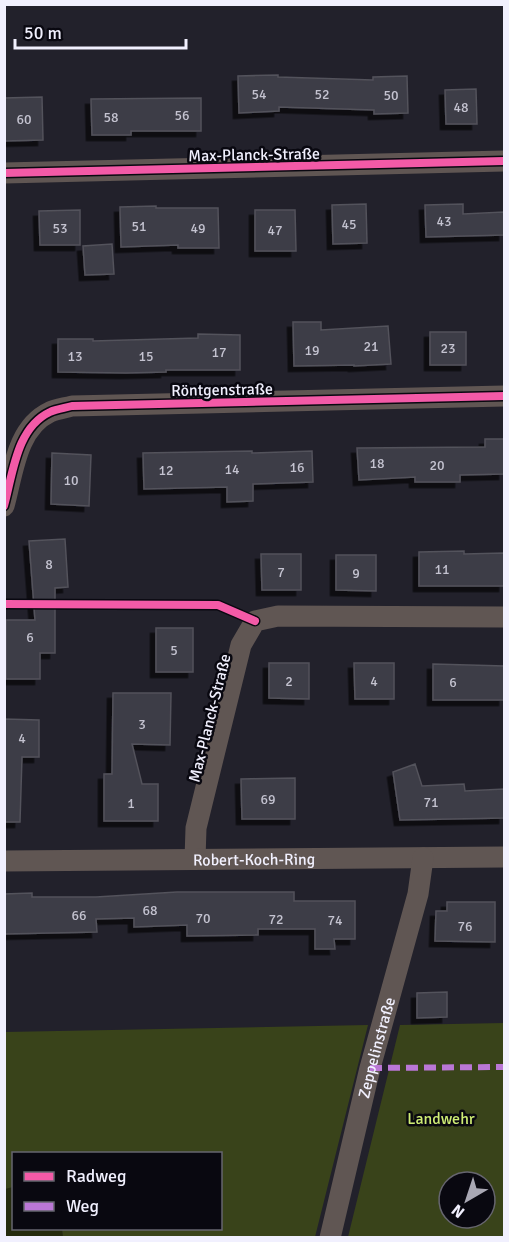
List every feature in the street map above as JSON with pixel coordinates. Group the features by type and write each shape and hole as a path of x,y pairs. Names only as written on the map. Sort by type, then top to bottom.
{"street":[{"name":"Max-Planck-Straße","path":"4,173 504,161"},
{"name":"Röntgenstraße","path":"4,506 20,447 30,427 50,412 72,406 504,396"},
{"name":"Max-Planck-Straße","path":"195,859 196,828 241,645 255,621 278,616 504,617"},
{"name":"Robert-Koch-Ring","path":"4,861 504,857"},
{"name":"Zeppelinstraße","path":"330,1238 370,1068 418,894 423,858"}],"green space":[{"name":"Landwehr","path":"504,1023 504,1237 348,1237 400,1025"},
{"path":"368,1025 315,1237 63,1237 62,1230 222,1230 222,1152 12,1152 12,1187 5,1189 5,1032"},
{"path":"12,1187 12,1230 62,1230 63,1237 5,1237 4,1189"}],"building":[{"path":"278,75 278,77 373,80 373,77 407,76 408,113 374,114 374,110 279,107 279,111 239,113 238,76"},
{"path":"476,89 477,124 446,124 445,90"},
{"path":"42,97 43,140 4,141 4,98"},
{"path":"201,98 201,131 131,131 131,135 92,135 91,99"},
{"path":"366,204 367,243 333,244 332,205"},
{"path":"463,204 463,214 504,212 504,235 426,237 425,205"},
{"path":"156,206 156,208 218,208 219,248 178,248 178,245 121,247 120,207"},
{"path":"80,210 80,245 40,245 39,211"},
{"path":"255,210 295,210 296,251 255,251"},
{"path":"112,244 114,274 85,275 83,246"},
{"path":"293,322 321,322 321,330 388,326 391,364 294,366"},
{"path":"430,332 466,332 466,365 430,365"},
{"path":"198,334 240,335 240,370 58,372 58,339 93,339 93,341 198,338"},
{"path":"485,439 504,439 504,474 460,475 460,482 415,482 415,477 359,480 357,448 485,447"},
{"path":"252,451 252,453 312,451 313,482 253,484 253,501 227,502 227,487 144,489 143,453"},
{"path":"52,453 91,455 89,506 51,504"},
{"path":"65,539 68,587 55,588 55,653 40,653 40,679 6,679 6,620 35,620 29,541"},
{"path":"464,551 464,554 504,553 504,586 419,586 419,552"},
{"path":"261,554 301,554 301,590 262,590"},
{"path":"336,555 376,555 376,591 336,590"},
{"path":"156,628 193,628 193,672 156,672"},
{"path":"269,663 309,663 309,699 269,698"},
{"path":"354,663 394,663 394,699 355,699"},
{"path":"433,664 504,666 504,700 433,700"},
{"path":"113,693 171,693 170,745 132,744 142,784 158,784 158,821 104,821 104,774 112,774"},
{"path":"4,719 39,720 39,757 22,757 20,822 4,822"},
{"path":"415,764 422,786 464,784 465,791 504,789 504,818 400,820 393,772"},
{"path":"295,778 295,819 242,819 241,779"},
{"path":"177,892 294,892 294,901 355,901 355,939 334,939 335,949 315,949 315,929 258,929 258,935 187,936 187,925 134,927 134,918 96,919 97,932 4,934 4,894 32,893 32,897 96,897"},
{"path":"447,902 495,902 495,942 435,941 436,911 447,911"},
{"path":"447,992 447,1017 417,1018 417,993"}],"marked path":[{"path":"370,1068 504,1067"}],"cycle path":[{"path":"4,173 504,161"},
{"path":"4,506 23,440 39,419 58,409 72,406 504,396"},
{"path":"4,604 218,605 255,621"}]}
